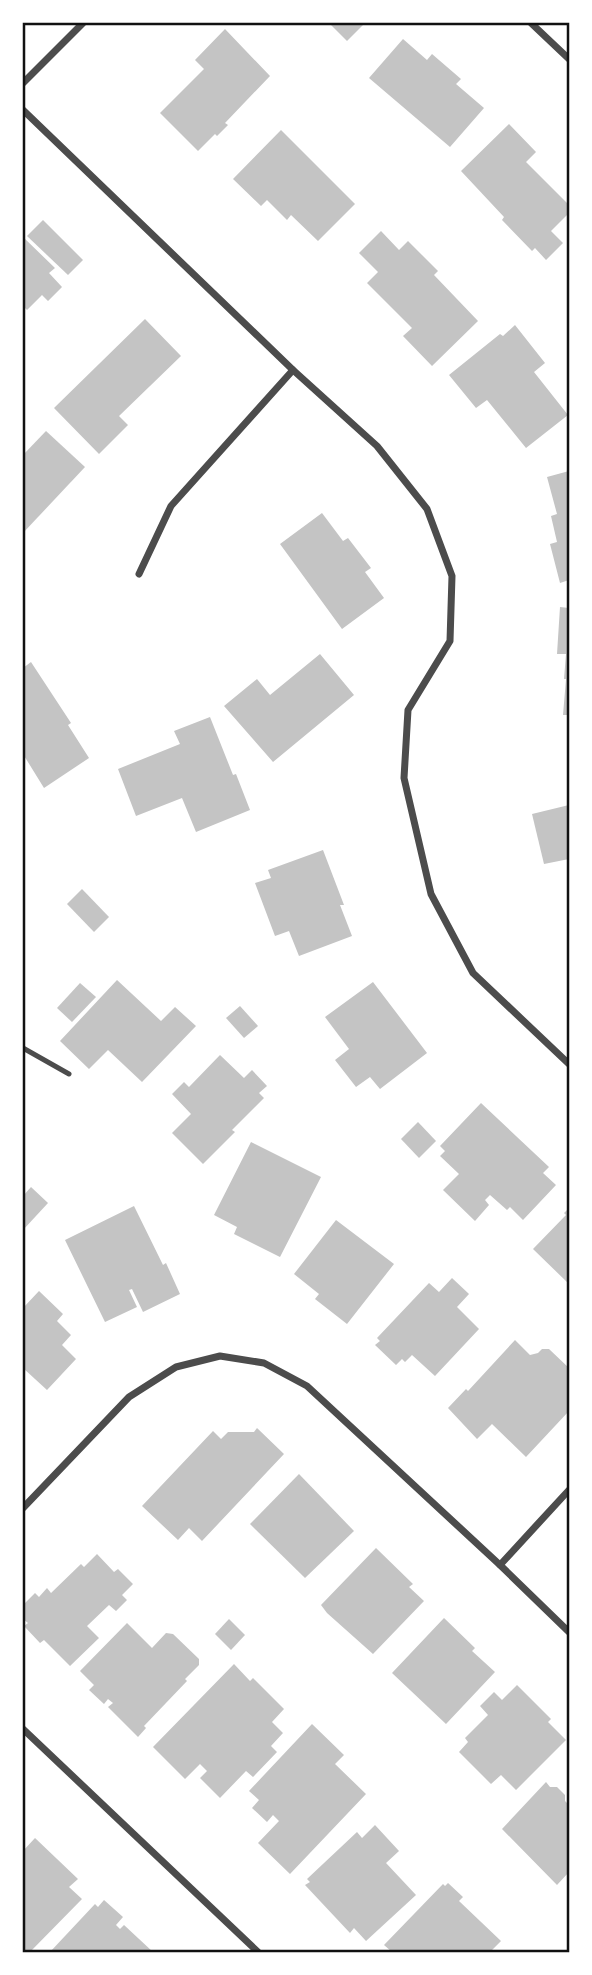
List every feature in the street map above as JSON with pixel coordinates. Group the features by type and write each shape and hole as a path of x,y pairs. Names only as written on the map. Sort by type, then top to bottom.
{"street":[{"path":"23,83 83,23"},
{"path":"531,23 569,59"},
{"path":"23,110 293,370 377,446 427,509 452,576 450,641 408,710 404,778 431,894 473,972 569,1064"},
{"path":"139,574 170,506 293,370"},
{"path":"23,1508 129,1397 176,1367 220,1356 264,1363 307,1386 569,1632"},
{"path":"500,1565 569,1490"},
{"path":"23,1729 258,1952"}],"lane":[{"path":"23,1048 69,1074"}],"building":[{"path":"329,23 365,23 347,41"},
{"path":"225,29 270,76 225,123 228,125 198,151 160,113 204,69 195,60"},
{"path":"403,39 427,60 432,54 461,79 456,84 484,108 450,147 369,78"},
{"path":"509,124 536,152 526,162 569,205 569,213 551,231 563,243 546,260 535,248 532,251 502,220 504,217 461,171"},
{"path":"281,130 355,204 318,241 291,215 287,220 267,200 261,206 233,179"},
{"path":"43,220 83,260 68,275 27,236"},
{"path":"381,231 399,250 408,241 438,271 434,275 478,321 432,366 403,336 412,328 367,283 378,272 359,253"},
{"path":"23,237 55,268 49,273 62,287 48,301 42,295 27,310 23,306"},
{"path":"145,319 181,356 119,416 128,425 99,454 54,408"},
{"path":"515,325 545,363 534,372 568,415 526,448 487,400 476,408 449,375"},
{"path":"46,431 85,467 23,533 23,455"},
{"path":"569,471 569,580 560,583 550,544 557,542 551,516 557,514 547,477"},
{"path":"322,513 343,541 348,538 371,568 365,572 384,598 342,629 280,544"},
{"path":"560,607 569,608 569,715 563,715 566,654 557,654"},
{"path":"320,654 354,695 273,762 224,706 257,679 270,695"},
{"path":"31,662 71,723 68,725 89,758 44,788 23,754 23,668"},
{"path":"210,717 250,810 196,832 182,798 136,816 118,769 180,744 174,731"},
{"path":"569,805 569,859 544,864 532,814"},
{"path":"323,850 344,905 340,905 352,936 299,956 289,931 275,936 255,883 271,878 268,870"},
{"path":"82,889 109,917 94,932 67,904"},
{"path":"117,980 161,1021 175,1007 196,1026 142,1082 108,1050 89,1069 60,1041"},
{"path":"373,982 427,1053 380,1089 370,1077 356,1087 335,1060 349,1049 325,1017"},
{"path":"80,983 96,997 72,1022 57,1008"},
{"path":"240,1006 258,1026 244,1038 226,1018"},
{"path":"220,1055 244,1078 252,1070 267,1086 259,1093 264,1098 203,1164 172,1133 191,1114 172,1094 184,1082 189,1087"},
{"path":"481,1103 549,1167 543,1173 556,1185 523,1220 510,1207 507,1210 490,1195 485,1200 489,1205 475,1221 443,1190 459,1174 440,1156 445,1151 440,1146"},
{"path":"418,1122 436,1141 419,1158 401,1139"},
{"path":"251,1142 321,1177 280,1257 234,1234 237,1227 214,1215"},
{"path":"31,1187 48,1203 23,1230 23,1196"},
{"path":"134,1206 180,1294 143,1312 132,1289 129,1290 137,1307 105,1322 65,1240"},
{"path":"569,1208 569,1284 533,1249 566,1215 564,1213"},
{"path":"336,1220 394,1264 347,1324 315,1299 319,1294 294,1274"},
{"path":"452,1278 469,1294 457,1307 479,1329 435,1376 412,1355 405,1362 402,1359 396,1365 375,1345 380,1341 377,1338 429,1283 439,1292"},
{"path":"39,1291 63,1314 57,1321 71,1335 62,1345 76,1359 47,1390 23,1368 23,1308"},
{"path":"515,1340 530,1355 542,1349 549,1349 569,1368 569,1411 526,1457 492,1424 477,1439 448,1408 466,1389 468,1391"},
{"path":"257,1428 284,1454 202,1541 189,1528 178,1540 142,1506 213,1431 221,1439 228,1432 254,1432"},
{"path":"299,1474 354,1531 305,1578 250,1524"},
{"path":"376,1548 413,1584 409,1587 424,1601 373,1654 321,1605"},
{"path":"97,1554 114,1572 118,1569 133,1584 122,1595 127,1600 116,1611 109,1605 87,1626 99,1638 70,1666 44,1640 40,1643 24,1626 28,1623 23,1619 23,1605 35,1593 39,1597 47,1588 51,1593 81,1564 84,1567"},
{"path":"444,1618 475,1648 472,1651 495,1672 446,1724 392,1673"},
{"path":"229,1619 245,1635 231,1650 215,1634"},
{"path":"127,1623 152,1648 166,1633 173,1634 199,1659 199,1665 185,1679 187,1681 144,1726 146,1728 138,1737 108,1707 113,1703 108,1699 104,1704 89,1690 94,1685 80,1671"},
{"path":"234,1664 250,1681 253,1678 284,1709 272,1722 283,1733 271,1746 277,1752 253,1777 246,1771 220,1798 200,1778 207,1771 200,1764 185,1779 153,1747"},
{"path":"517,1685 551,1719 548,1722 566,1740 516,1790 501,1775 491,1784 459,1752 468,1742 465,1738 488,1715 480,1706 494,1692 502,1700"},
{"path":"312,1724 344,1755 335,1764 366,1794 290,1874 258,1843 279,1821 273,1815 267,1822 252,1808 259,1800 249,1791"},
{"path":"546,1782 565,1795 565,1801 569,1805 569,1872 557,1885 502,1829"},
{"path":"375,1825 399,1851 386,1863 416,1895 366,1941 354,1928 350,1933 305,1885 310,1882 307,1879 357,1832 362,1838"},
{"path":"35,1838 78,1879 69,1887 82,1899 30,1952 23,1952 23,1851"},
{"path":"448,1883 463,1897 459,1901 501,1941 490,1952 392,1952 384,1945 443,1884 445,1886"},
{"path":"104,1900 123,1917 116,1925 120,1929 124,1925 153,1952 50,1952 95,1904 98,1907"}]}
